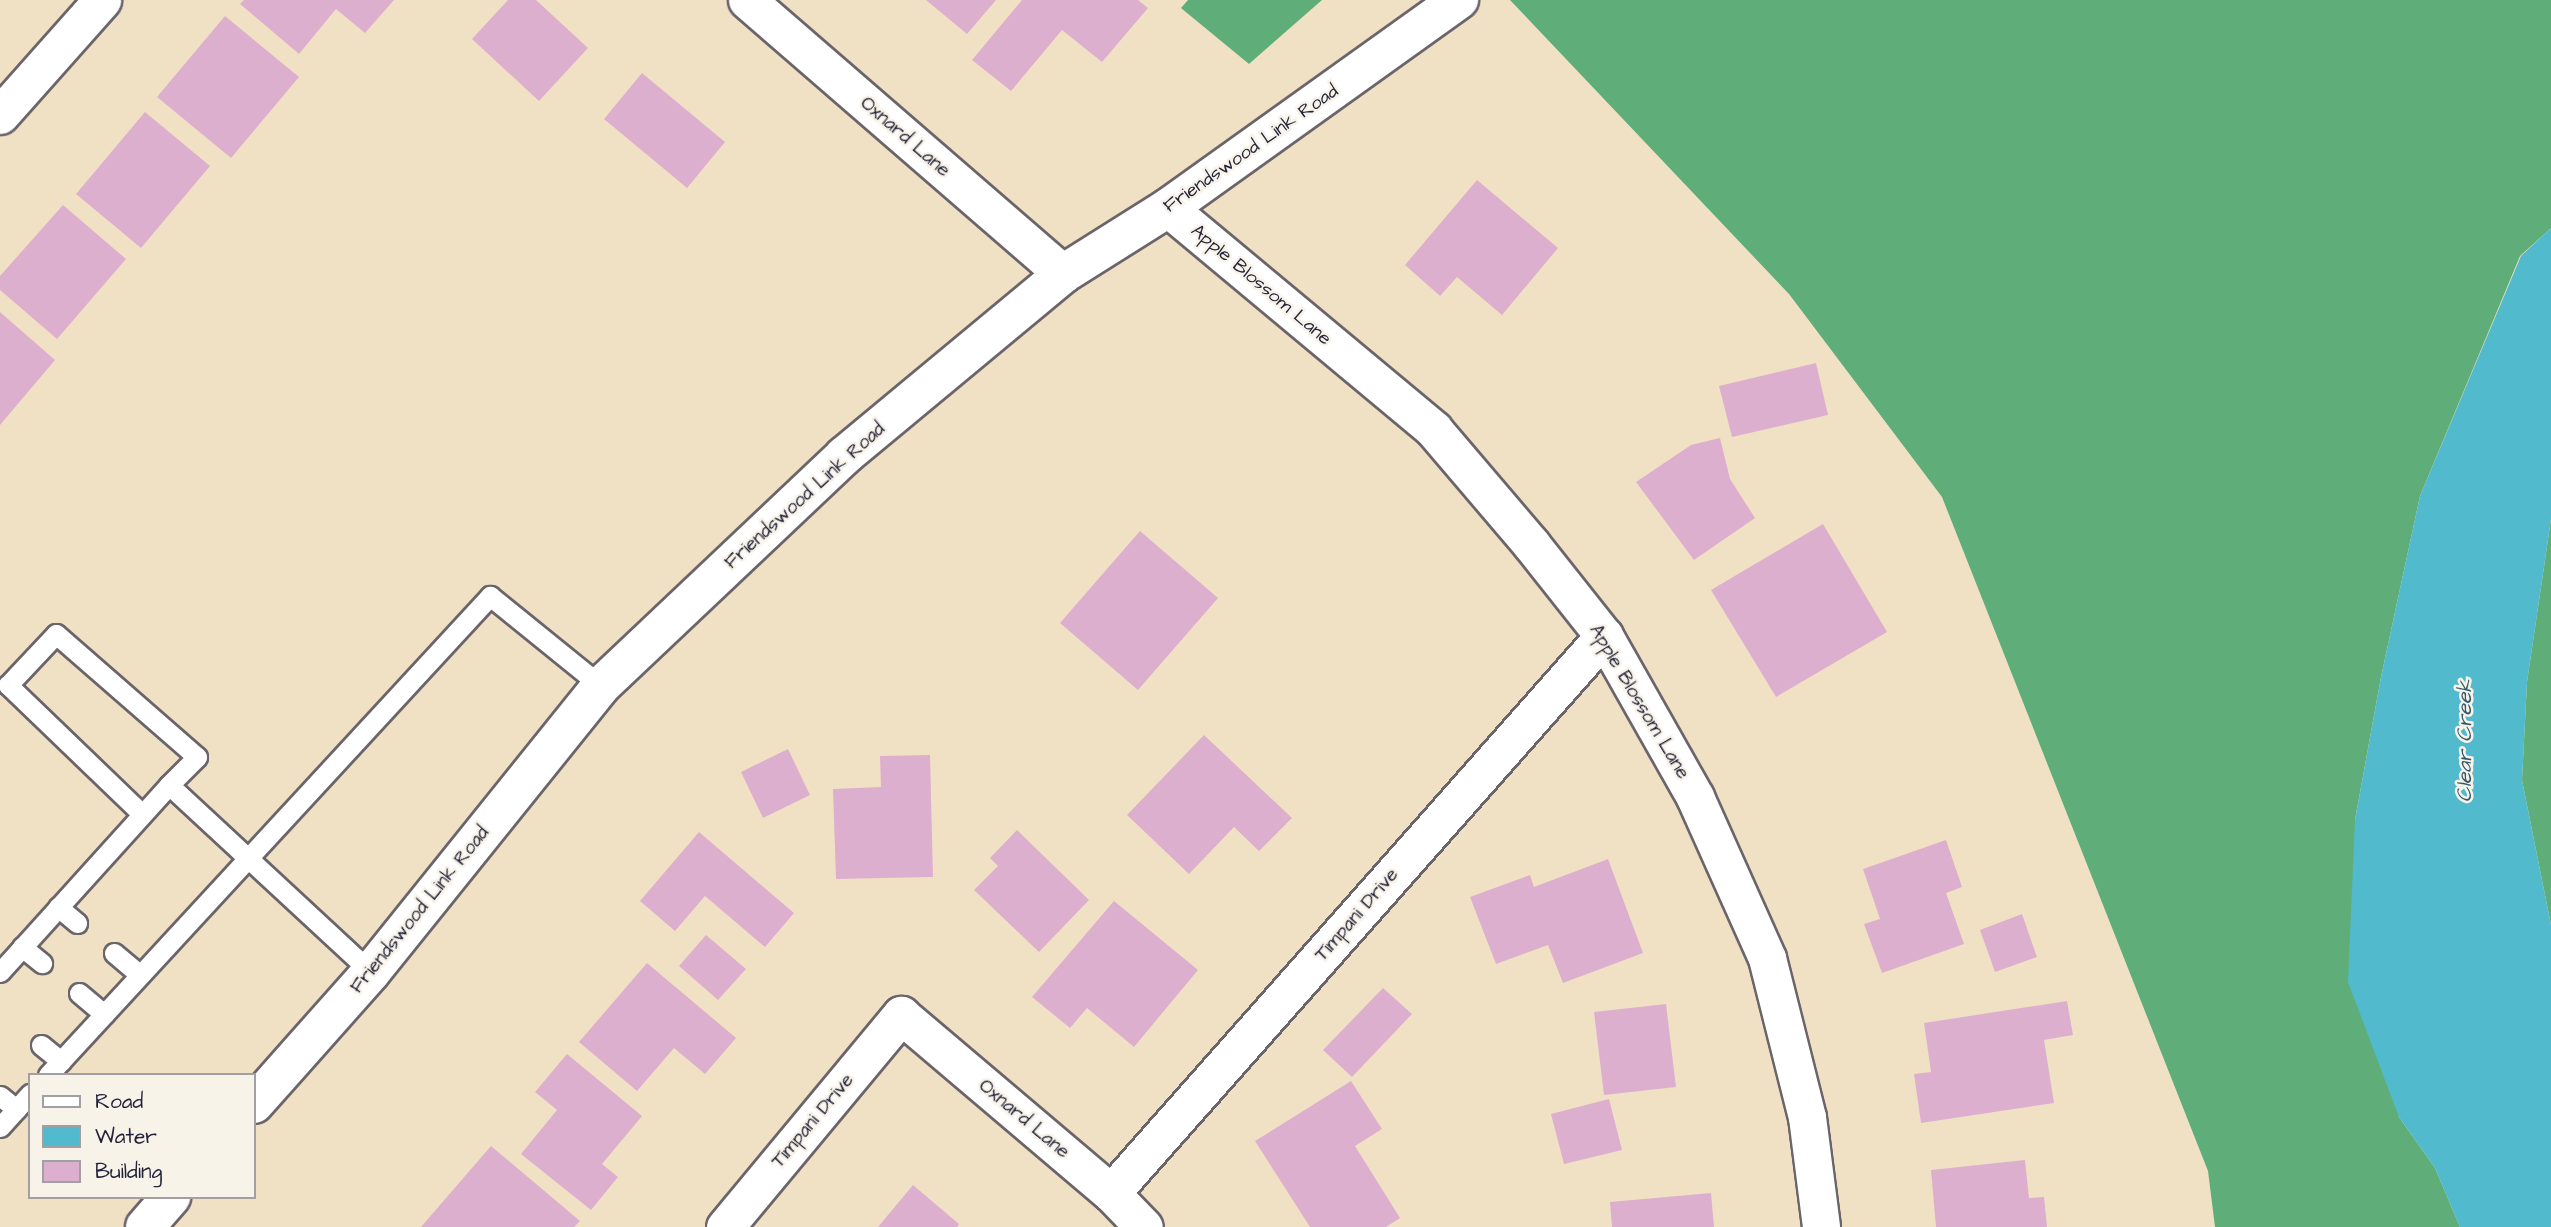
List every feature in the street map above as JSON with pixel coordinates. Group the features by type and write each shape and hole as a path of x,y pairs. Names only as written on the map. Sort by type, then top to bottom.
{"main road":[{"name":"Friendswood Link Road","path":"256,1102 371,972 601,686 844,456 1063,274 1168,208 1459,0"},
{"path":"145,1227 169,1199"}],"street":[{"path":"0,115 102,0"},
{"name":"Oxnard Lane","path":"747,0 1063,274"},
{"name":"Apple Blossom Lane","path":"1168,208 1434,430 1531,544 1604,636 1695,797 1768,958 1807,1117 1821,1227"},
{"name":"Timpani Drive","path":"1111,1193 1604,636"},
{"name":"Oxnard Lane","path":"901,1015 1111,1193 1144,1227"},
{"name":"Timpani Drive","path":"725,1227 901,1015"}],"lane":[{"path":"41,1045 55,1068 490,596 601,686"},
{"path":"0,972 141,813 197,757 55,634 8,685 141,813"},
{"path":"169,785 371,972"},
{"path":"58,907 77,923"},
{"path":"22,947 42,963"},
{"path":"114,953 140,975"},
{"path":"79,993 104,1014"},
{"path":"0,1096 16,1109"},
{"path":"0,1127 28,1096"}],"green space":[{"path":"1188,0 1322,0 1249,64 1181,8"},
{"path":"1510,0 2551,0 2551,228 2520,256 2420,496 2381,677 2355,820 2399,1117 2435,1168 2460,1227 2215,1227 2208,1171 1942,497 1789,294"},
{"path":"2551,519 2551,925 2522,780 2527,682"}],"water":[{"name":"Clear Creek","path":"2551,228 2551,519 2527,682 2522,780 2551,925 2551,1227 2460,1227 2435,1168 2399,1117 2348,982 2355,820 2381,677 2420,496 2521,256"}],"building":[{"path":"244,0 394,0 365,33 336,9 299,54 240,4"},
{"path":"508,0 536,0 588,48 539,101 472,39"},
{"path":"926,0 996,0 967,34"},
{"path":"1022,0 1138,0 1148,8 1102,62 1062,30 1011,91 972,60"},
{"path":"225,16 299,77 231,158 157,97"},
{"path":"642,73 725,142 687,188 604,119"},
{"path":"145,112 210,166 141,248 76,194"},
{"path":"1477,180 1558,248 1502,315 1457,277 1440,296 1405,265"},
{"path":"63,205 126,259 57,339 0,290 0,276"},
{"path":"0,312 55,360 0,425"},
{"path":"1816,363 1828,415 1732,437 1719,386"},
{"path":"1720,438 1730,479 1755,518 1694,560 1636,482 1691,445"},
{"path":"1823,524 1887,632 1776,697 1711,590"},
{"path":"1140,531 1218,598 1138,690 1060,623"},
{"path":"1204,735 1292,818 1259,851 1234,827 1189,874 1127,815"},
{"path":"788,749 810,795 763,818 741,772"},
{"path":"930,755 933,877 836,879 833,789 881,787 880,756"},
{"path":"1017,830 1089,900 1039,952 974,890 998,866 990,858"},
{"path":"699,832 794,913 765,947 705,896 675,931 640,901"},
{"path":"1946,840 1962,887 1946,893 1964,944 1882,973 1864,924 1880,919 1863,869"},
{"path":"1608,859 1643,953 1563,983 1548,945 1496,964 1470,897 1530,875 1534,887"},
{"path":"1114,901 1198,970 1134,1047 1087,1008 1070,1028 1032,997"},
{"path":"2022,914 2037,957 1995,972 1980,930"},
{"path":"706,935 746,969 718,1000 679,966"},
{"path":"647,963 736,1038 705,1074 674,1048 637,1091 579,1042"},
{"path":"1383,988 1412,1014 1352,1077 1323,1050"},
{"path":"2067,1001 2073,1035 2044,1040 2054,1103 1921,1123 1914,1074 1931,1072 1924,1023"},
{"path":"1666,1004 1676,1087 1604,1095 1594,1012"},
{"path":"567,1054 642,1116 602,1164 618,1177 591,1210 521,1154 557,1110 535,1092"},
{"path":"1351,1081 1382,1129 1355,1146 1400,1218 1386,1227 1310,1227 1255,1141"},
{"path":"1609,1099 1622,1150 1564,1164 1551,1114"},
{"path":"491,1146 580,1221 574,1227 421,1227"},
{"path":"2025,1160 2029,1198 2044,1197 2047,1227 1936,1227 1931,1170"},
{"path":"913,1185 959,1224 957,1227 878,1227"},
{"path":"1711,1193 1714,1227 1612,1227 1610,1202"}]}
